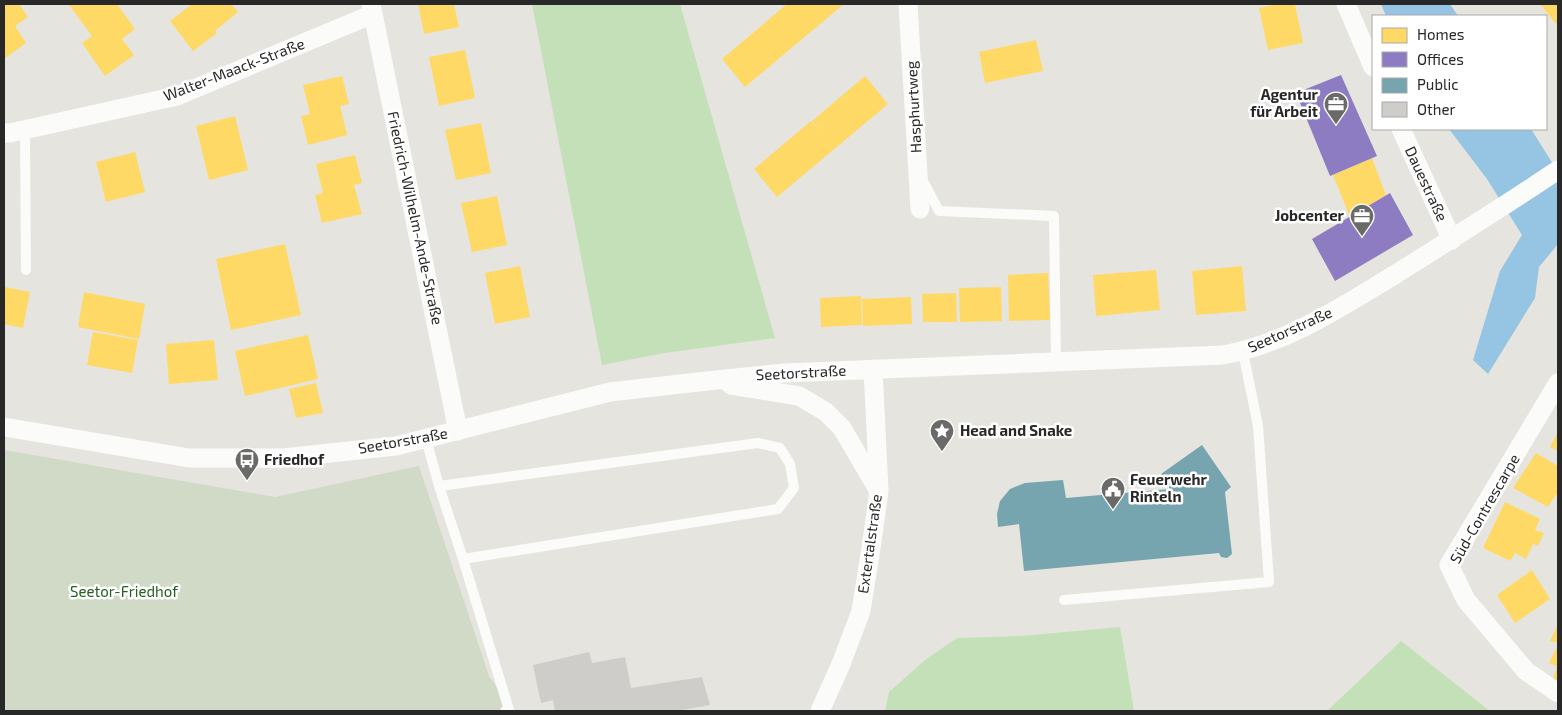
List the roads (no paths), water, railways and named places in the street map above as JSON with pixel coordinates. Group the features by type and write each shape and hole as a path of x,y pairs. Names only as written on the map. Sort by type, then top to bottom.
{"street":[{"name":"Hasphurtweg","path":"908,4 920,210"},
{"path":"1346,4 1372,65"},
{"name":"Walter-Maack-Straße","path":"4,133 178,96 372,9"},
{"name":"Friedrich-Wilhelm-Ande-Straße","path":"372,9 458,431"},
{"name":"Dauestraße","path":"1401,130 1452,240"},
{"name":"Seetorstraße","path":"4,427 188,458 283,458 396,446 610,392 708,381 784,373 1222,355 1243,352 1299,329 1338,309 1452,240 1558,170"},
{"name":"Extertalstraße","path":"822,711 860,611 872,548 878,491 873,369"},
{"path":"708,381 800,396 826,412 842,428 878,491"},
{"name":"Süd-Contrescarpe","path":"1558,383 1449,565 1466,600 1526,671 1558,693"}],"lane":[{"path":"24,130 26,270"},
{"path":"918,171 940,211 1054,216 1056,362"},
{"path":"1064,600 1268,582 1258,426 1243,352"},
{"path":"426,439 509,710 505,711"},
{"path":"439,486 758,443 780,448 790,464 794,488 778,509 463,559"}],"water":[{"path":"1381,4 1450,4 1457,15 1386,15"},
{"path":"1450,130 1532,130 1558,172 1558,244 1539,267 1535,298 1488,374 1473,360 1500,271 1522,235 1487,179"}],"place":[{"name":"Agentur für Arbeit","path":"1336,125"},
{"name":"Jobcenter","path":"1362,237"},
{"name":"Head and Snake","path":"942,452"},
{"name":"Friedhof","path":"247,481"},
{"name":"Feuerwehr Rinteln","path":"1113,510"}],"park label":[{"name":"Seetor-Friedhof","path":"124,592"}]}
